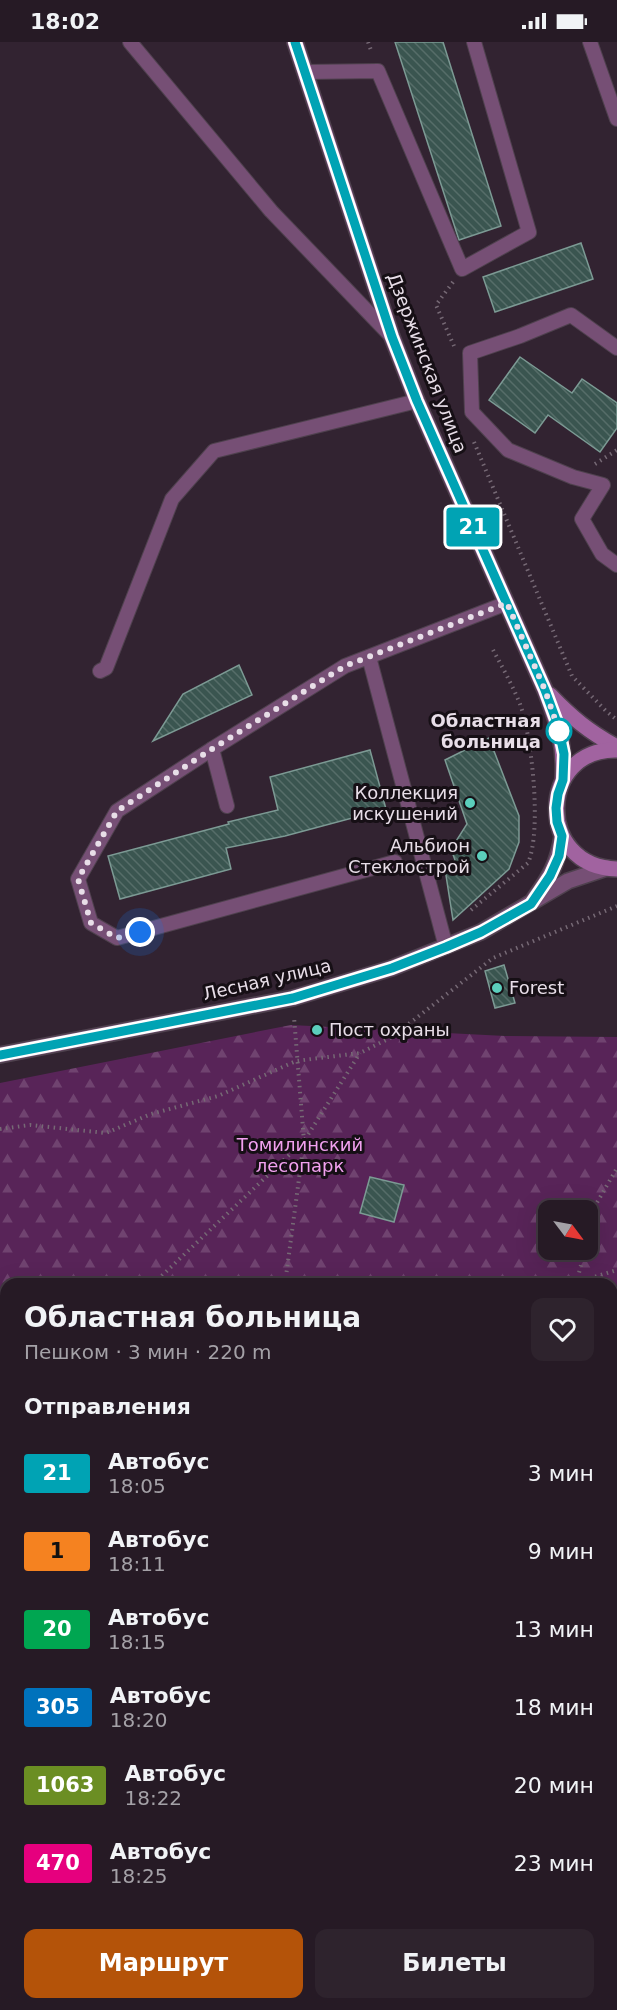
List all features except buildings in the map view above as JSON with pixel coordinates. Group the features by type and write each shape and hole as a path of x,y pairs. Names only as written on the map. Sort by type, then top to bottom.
{"main road":[{"name":"Дзержинская улица","path":"295,42 392,337 417,401 545,690 558,725 564,754 563,780 556,808 557,822 562,836"},
{"name":"Дзержинская улица","path":"545,690 574,720 617,748"},
{"path":"563,780 583,759 617,748"},
{"path":"562,836 580,858 593,865 612,868"}],"street":[{"name":"Лесная улица","path":"531,904 550,876 559,856 562,836"},
{"name":"Лесная улица","path":"0,1054 293,998 392,968 481,932 568,881 612,868"}],"lane":[{"path":"130,42 271,211 392,337"},
{"path":"305,72 378,70 462,269 529,232 474,42"},
{"path":"590,42 617,119"},
{"path":"617,348 571,315 520,336 470,352 472,412 508,450 573,477 603,485 582,519 602,554 617,565"},
{"path":"100,671 106,668 172,500 214,451 417,401"},
{"path":"395,862 117,938 91,923 78,879 117,811 212,749 345,666 507,603"},
{"path":"369,657 446,947"},
{"path":"212,749 227,806"}],"path":[{"path":"454,348 436,305 462,269"},
{"path":"470,434 572,676 617,720"},
{"path":"471,910 528,863 533,852 536,822 529,735 520,704 492,646"},
{"path":"0,1129 30,1125 106,1133 151,1114 218,1096 296,1061 360,1053 392,1037 493,958 617,906"},
{"path":"286,1278 304,1141 296,1061 293,998"},
{"path":"159,1278 304,1141 360,1053"},
{"path":"598,1201 617,1168"},
{"path":"578,1278 583,1260"},
{"path":"592,1278 617,1270"}],"green space":[{"name":"Томилинский лесопарк","path":"291,1025 505,1036 617,1037 617,1278 0,1278 0,1083"}],"bus line":[{"name":"21","path":"0,1055 293,998 392,968 481,932 531,904 550,876 559,856 562,836 557,822 556,808 563,780 564,754 558,725 545,690 417,401 392,337 295,42"}],"place":[{"name":"Областная больница","path":"559,731"},
{"name":"Коллекция искушений","path":"470,803"},
{"name":"Альбион Стеклострой","path":"482,856"},
{"name":"Forest","path":"497,988"},
{"name":"Пост охраны","path":"317,1030"}],"route":[{"path":"140,932 117,938 91,923 78,879 117,811 345,666 507,603 545,690 559,731"}]}
